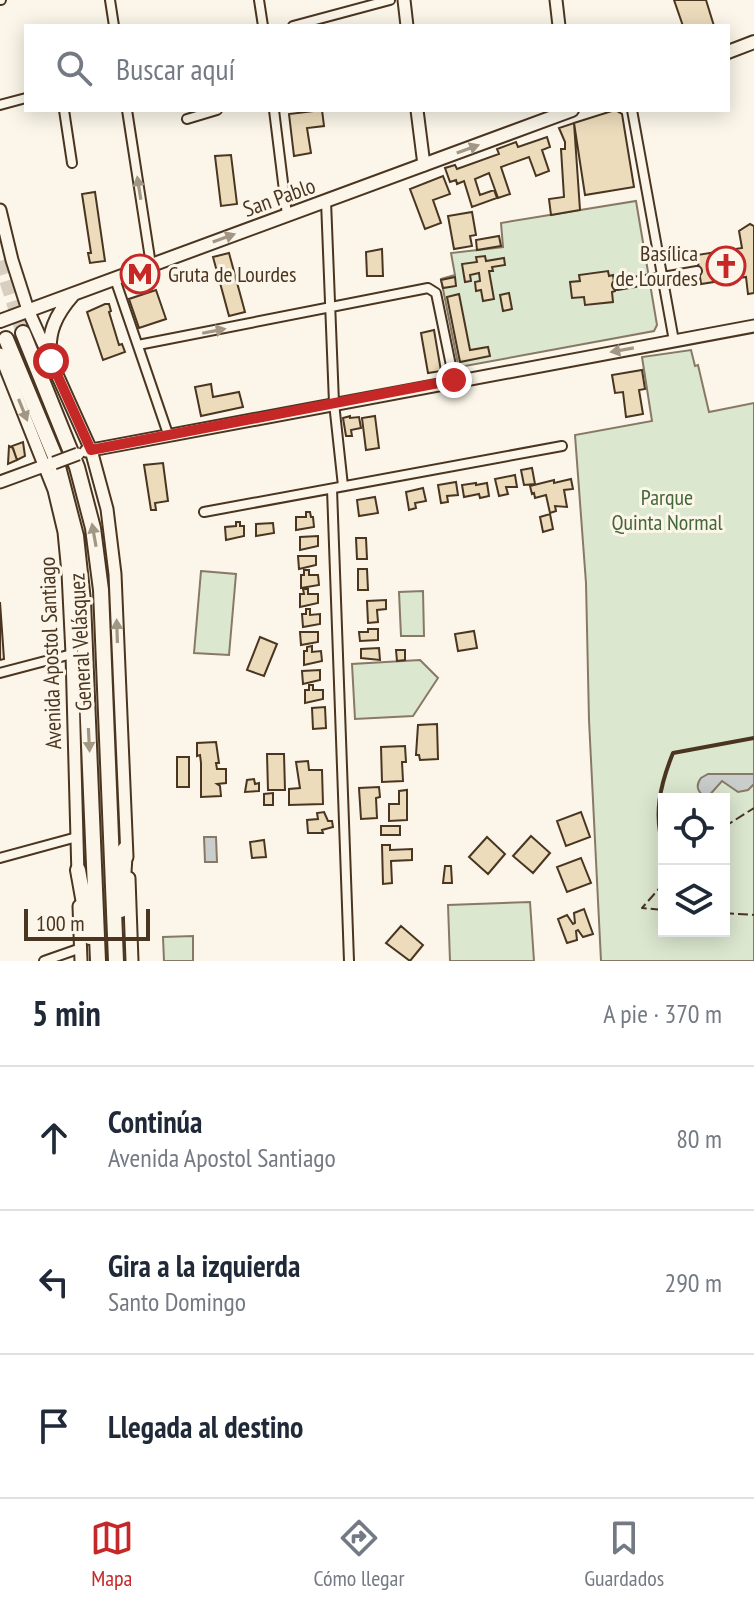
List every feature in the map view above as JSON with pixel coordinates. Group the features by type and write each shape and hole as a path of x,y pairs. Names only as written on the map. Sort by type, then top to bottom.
{"highway":[{"name":"General Velásquez","path":"23,333 77,467 96,547 116,959"},
{"name":"General Velásquez","path":"6,339 56,459 73,516 78,547 84,616 96,961"},
{"path":"116,959 125,849"},
{"path":"78,870 96,961"}],"main road":[{"path":"404,0 407,24"},
{"path":"556,0 559,24"},
{"path":"730,51 754,42"},
{"path":"417,112 424,165"},
{"name":"San Pablo","path":"0,321 565,112"},
{"path":"0,210 28,310 91,450 105,499 114,552 132,961"},
{"path":"51,361 49,344 52,329 74,294"},
{"path":"0,482 91,450 168,434 754,326"},
{"name":"Avenida Apostol Santiago","path":"0,354 50,464 67,552 81,961"}],"street":[{"path":"110,0 114,24"},
{"path":"259,0 263,24"},
{"path":"300,24 390,0"},
{"path":"0,105 24,99"},
{"path":"64,112 72,163"},
{"path":"127,112 151,265"},
{"path":"187,119 210,112"},
{"path":"274,112 287,215"},
{"path":"632,112 674,341"},
{"path":"326,201 334,403 343,486"},
{"path":"617,285 697,271"},
{"path":"115,279 168,434"},
{"path":"138,345 428,288 436,293 454,380"},
{"path":"204,512 562,446"},
{"path":"332,489 349,961"},
{"path":"0,673 72,654"},
{"path":"0,858 77,837"},
{"path":"44,961 81,948"}],"green space":[{"path":"636,201 657,325 654,331 465,366 458,364 441,279 455,275 451,253 503,247 501,223"},
{"name":"Parque Quinta Normal","path":"691,350 695,366 698,365 709,412 754,403 754,961 601,961 589,720 586,583 575,435 652,421 642,357"},
{"path":"201,571 236,574 229,655 194,653"},
{"path":"423,591 424,636 401,636 399,592"},
{"path":"420,660 438,678 413,716 355,719 352,664"},
{"path":"530,902 534,961 450,961 448,905"},
{"path":"193,936 193,961 164,961 163,937"}],"shaded area":[{"path":"708,774 754,774 754,784 748,790 738,792 722,781 711,793 700,793 698,784"},
{"path":"204,837 216,837 217,862 205,862"}],"building":[{"path":"674,0 706,0 713,24 682,24"},
{"path":"322,112 324,126 307,128 311,153 294,156 289,114"},
{"path":"609,112 622,114 634,187 585,195 574,123"},
{"path":"574,123 580,210 551,215 549,199 564,197 561,149 565,149 565,142 559,128"},
{"path":"547,137 550,147 542,150 549,171 536,176 529,157 501,167 510,194 498,198 489,173 475,179 480,195 494,190 497,198 472,207 464,181 457,184 456,180 450,182 445,168 455,165 457,169 499,154 497,149 516,142 518,147"},
{"path":"231,155 237,204 221,206 215,156"},
{"path":"443,176 450,194 433,200 441,223 425,229 410,189"},
{"path":"95,192 105,261 90,263 82,194"},
{"path":"472,212 476,235 470,236 472,246 454,249 448,216"},
{"name":"Basílica de Lourdes","path":"750,224 754,226 754,293 748,294 746,277 701,284 697,255 742,248 739,231"},
{"path":"499,236 501,246 477,250 476,240"},
{"path":"382,249 383,276 367,276 366,252"},
{"path":"229,253 245,312 229,316 213,257"},
{"path":"485,256 486,261 504,258 505,265 492,267 493,271 489,271 494,299 483,301 481,290 476,291 475,282 480,281 479,273 470,275 471,281 465,282 462,264 477,262 476,257"},
{"path":"608,271 609,276 613,275 613,302 585,305 584,297 572,298 570,282 580,281 579,275"},
{"path":"455,277 456,286 443,288 441,280"},
{"path":"156,290 166,319 139,328 129,299"},
{"path":"509,293 512,309 503,311 500,295"},
{"path":"459,294 470,350 488,347 490,356 460,362 447,297"},
{"path":"109,304 119,345 122,344 125,352 103,360 87,312"},
{"path":"434,330 441,371 428,373 421,333"},
{"path":"642,370 645,389 639,390 643,414 626,417 623,392 615,393 612,375"},
{"path":"211,384 213,397 239,392 243,407 201,416 195,387"},
{"path":"375,416 379,448 366,450 362,418"},
{"path":"359,417 361,428 351,430 352,436 346,436 343,418"},
{"path":"23,442 25,456 17,460 12,446"},
{"path":"9,446 13,448 17,460 8,464"},
{"path":"163,463 168,501 155,503 156,510 151,510 144,465"},
{"path":"532,468 535,484 524,485 521,470"},
{"path":"515,475 517,487 506,487 508,494 499,496 495,479"},
{"path":"571,479 573,489 564,490 567,507 555,506 556,511 550,513 546,495 535,498 532,494 530,486"},
{"path":"456,482 458,495 447,496 448,502 441,503 438,485"},
{"path":"487,483 489,496 464,497 462,485"},
{"path":"423,488 426,501 415,503 416,508 409,510 406,492"},
{"path":"375,497 378,513 359,516 357,500"},
{"path":"306,512 313,517 314,527 296,530 296,517 306,517"},
{"path":"550,514 553,529 543,532 540,517"},
{"path":"236,522 244,526 244,536 226,540 225,527 236,526"},
{"path":"273,523 274,533 256,536 256,524"},
{"path":"318,536 318,546 300,550 300,537"},
{"path":"356,538 366,538 367,559 357,559"},
{"path":"298,556 316,556 316,565 299,569"},
{"path":"358,569 367,569 368,590 358,590"},
{"path":"304,570 309,570 309,575 318,575 319,585 301,588"},
{"path":"303,589 308,589 308,594 318,594 318,603 300,607"},
{"path":"386,600 386,609 377,610 378,622 368,623 367,601"},
{"path":"0,602 4,659 0,660"},
{"path":"306,609 310,609 310,615 320,614 320,624 303,627 302,614 306,614"},
{"path":"368,629 378,629 378,640 360,641 359,632 368,632"},
{"path":"474,631 477,648 458,651 455,634"},
{"path":"300,632 318,632 318,642 301,645"},
{"path":"260,637 277,644 264,676 247,670"},
{"path":"312,646 312,652 321,651 322,661 304,665 304,651"},
{"path":"379,648 380,660 361,658 361,649"},
{"path":"396,650 405,650 405,660 397,661"},
{"path":"320,670 320,680 303,684 302,671"},
{"path":"309,685 313,685 313,690 323,690 323,699 305,703 305,690 309,690"},
{"path":"325,707 326,728 313,729 312,708"},
{"path":"437,724 438,759 420,760 416,755 418,725"},
{"path":"216,742 217,769 226,769 226,783 217,784 221,796 201,797 201,763 200,755 197,756 197,743"},
{"path":"405,746 403,781 382,782 381,747"},
{"path":"267,754 284,754 285,790 268,790"},
{"path":"177,757 189,757 189,787 177,787"},
{"path":"308,761 309,770 322,770 323,804 289,805 289,789 300,788 296,762"},
{"path":"254,779 255,784 259,783 259,791 245,792 247,780"},
{"path":"379,787 377,818 361,819 359,788"},
{"path":"407,790 407,820 389,821 389,804 399,804 399,791"},
{"path":"273,793 273,805 264,805 264,794"},
{"path":"324,812 333,827 322,830 323,833 308,833 307,820 318,819 317,813"},
{"path":"581,812 590,837 566,846 557,821"},
{"path":"381,826 400,826 400,835 381,835"},
{"path":"531,836 550,853 533,873 513,856"},
{"path":"487,837 505,854 488,874 469,857"},
{"path":"264,840 266,857 252,858 250,842"},
{"path":"382,845 390,845 390,850 412,849 412,860 391,861 392,883 383,884"},
{"path":"581,858 591,883 567,892 557,867"},
{"path":"445,866 451,866 452,883 443,883"},
{"path":"584,909 593,934 583,937 578,930 577,940 567,943 558,919 567,915 573,924 574,913"},
{"path":"401,926 423,945 410,961 386,943"}],"tunnel":[{"path":"0,261 23,333"}],"fence":[{"path":"730,823 754,808"},
{"path":"658,890 642,908 658,909"},
{"path":"730,913 754,915"}],"wall":[{"path":"662,793 673,753 754,738"}],"place":[{"name":"Basílica de Lourdes","path":"726,266"},
{"name":"Gruta de Lourdes","path":"140,274"}],"route":[{"path":"51,361 91,450 454,380"}]}
